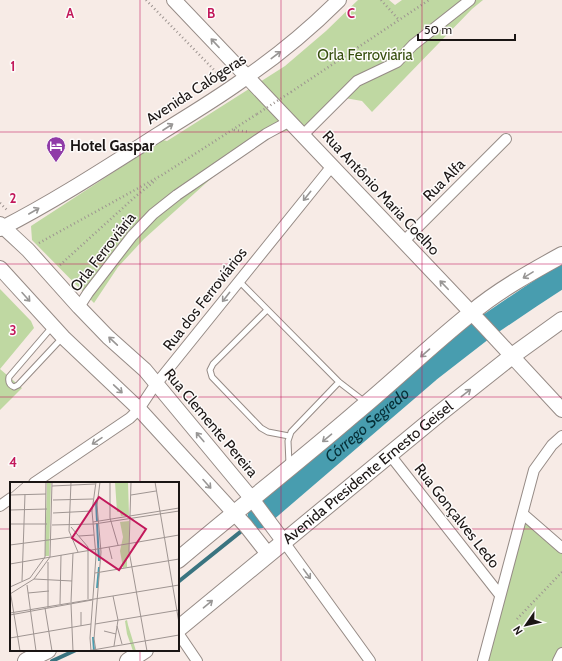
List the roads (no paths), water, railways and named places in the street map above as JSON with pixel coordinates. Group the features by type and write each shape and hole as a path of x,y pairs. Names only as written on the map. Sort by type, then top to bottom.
{"main road":[{"name":"Rua Antônio Maria Coelho","path":"174,0 562,410"},
{"name":"Avenida Calógeras","path":"1,227 33,212 90,178 247,77 314,25 339,0"},
{"name":"Rua Clemente Pereira","path":"1,227 28,250 108,337 145,370 252,499 281,538"},
{"path":"179,559 367,404 471,313 562,255"},
{"path":"0,268 63,337 139,409 246,526 265,549"},
{"name":"Avenida Presidente Ernesto Geisel","path":"179,629 265,549 390,455 440,413 508,352 562,320"},
{"path":"26,661 46,651"},
{"path":"128,661 144,651"}],"street":[{"path":"303,135 357,81 397,62 413,45 470,0"},
{"name":"Orla Ferroviária","path":"79,307 132,236 153,214 177,195 260,138 290,121"},
{"name":"Rua Alfa","path":"403,242 506,138"},
{"name":"Rua dos Ferroviários","path":"35,482 130,418 139,409 156,384 332,166"},
{"path":"483,661 534,470 552,445 562,436"},
{"name":"Rua Gonçalves Ledo","path":"390,455 500,595"},
{"path":"0,506 10,499"},
{"path":"523,514 562,548"},
{"name":"Rua Clemente Pereira","path":"281,538 370,661"},
{"path":"179,634 197,661"},
{"path":"558,661 562,653"}],"lane":[{"path":"239,281 339,382 367,404"},
{"path":"267,310 213,364 210,370 212,377 261,428 268,432 289,436"},
{"path":"53,326 9,377 9,383 11,386 14,387 18,385 63,337"},
{"path":"289,469 289,436 291,432 339,382"}],"waterway":[{"name":"Córrego Segredo","path":"259,517 429,371 487,326 562,276"},
{"name":"Córrego Segredo","path":"179,581 259,517"},
{"name":"Córrego Segredo","path":"52,661 74,651"}],"place":[{"name":"Hotel Gaspar","path":"56,163"}]}
